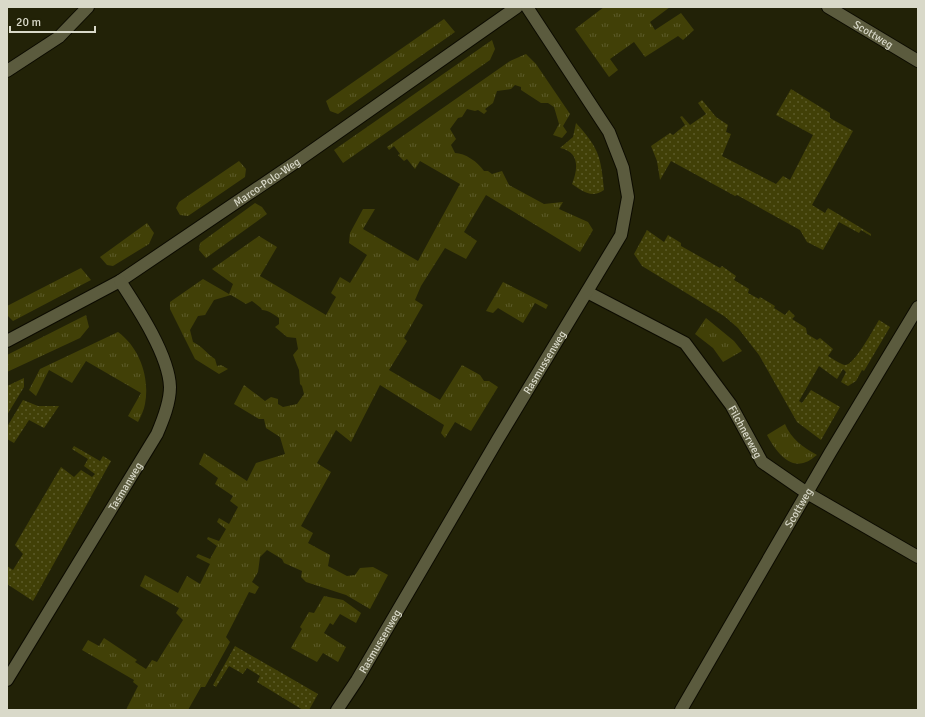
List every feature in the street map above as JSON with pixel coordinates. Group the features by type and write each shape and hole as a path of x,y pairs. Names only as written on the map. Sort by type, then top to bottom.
{"street":[{"path":"7,71 58,37 88,7"},
{"name":"Marco-Polo-Weg","path":"7,341 120,281 296,162 517,7"},
{"name":"Rasmussenweg","path":"337,710 357,680 498,439 621,235 628,197 623,168 609,132 527,7"},
{"name":"Scottweg","path":"828,7 918,61"},
{"name":"Tasmanweg","path":"7,680 157,434 165,414 170,387 165,364 141,312 120,281"},
{"name":"Filchnerweg","path":"588,292 685,343 731,405 762,462 807,493 918,557"},
{"name":"Scottweg","path":"681,710 807,493 918,307"}],"green space":[{"path":"604,7 670,7 650,22 655,30 681,13 694,30 683,40 678,36 645,57 634,42 610,59 618,70 609,77 575,29"},
{"path":"444,19 455,32 338,114 330,111 326,101"},
{"path":"492,40 495,49 490,60 343,163 334,150"},
{"path":"526,54 536,64 570,114 563,126 567,132 562,138 553,135 559,124 554,107 548,103 541,103 521,90 521,87 515,85 511,89 497,91 493,103 485,109 487,111 484,114 478,110 475,111 467,109 462,117 458,118 450,129 456,139 451,145 455,153 459,153 471,159 484,171 488,171 492,174 502,171 509,185 544,204 563,202 559,209 588,222 593,230 580,252 486,195 464,232 477,241 466,259 445,248 421,286 415,300 423,305 404,338 407,341 389,370 440,400 462,365 480,375 484,381 489,381 498,387 471,431 455,422 445,438 441,433 444,425 380,385 351,442 336,430 317,463 331,472 301,526 313,533 308,543 330,555 328,566 347,576 355,575 360,568 373,567 388,575 370,609 346,595 306,582 301,577 302,571 284,563 282,559 267,550 260,557 258,572 252,582 259,587 255,594 249,592 226,637 230,642 205,687 201,687 188,710 126,710 138,686 133,682 134,680 82,650 88,640 99,646 104,638 137,660 135,662 146,669 152,660 157,662 183,620 176,613 179,608 140,586 145,575 178,593 187,576 200,584 210,564 196,557 198,554 210,559 217,546 207,539 208,537 219,541 226,529 217,522 219,518 229,524 238,507 230,501 233,496 215,484 218,478 199,464 204,453 247,481 256,463 285,454 280,437 266,428 264,419 259,419 234,404 244,385 265,401 271,397 278,399 278,404 283,407 297,404 304,394 300,384 299,370 293,355 298,349 296,338 287,337 275,327 279,324 279,318 268,311 262,310 252,301 246,304 231,295 214,300 205,315 198,316 190,330 193,342 215,359 217,366 221,365 228,369 219,374 195,359 170,309 170,302 203,279 229,294 233,284 212,269 259,236 277,247 260,276 326,315 336,297 331,293 340,277 350,283 367,255 349,243 350,233 363,209 375,209 363,229 418,261 460,184 420,161 415,169 407,159 404,161 398,155 400,154 394,146 389,150 387,147 510,61"},
{"path":"791,89 830,113 830,118 853,131 812,205 825,213 828,208 871,234 871,236 861,230 859,233 839,222 823,250 807,242 800,230 671,161 660,180 657,161 651,146 670,133 673,135 685,125 680,117 682,116 690,125 706,114 698,103 702,100 716,117 728,125 726,132 731,134 722,156 776,184 783,176 790,180 813,135 776,115"},
{"path":"576,123 590,139 598,154 602,169 604,190 600,193 587,193 572,184 576,162 571,153 560,148 573,137"},
{"path":"239,161 246,169 245,177 188,216 180,215 176,208 179,202"},
{"path":"255,203 262,207 267,214 206,258 199,250 200,243"},
{"path":"147,223 154,233 149,244 113,266 107,265 100,257"},
{"path":"647,230 664,242 668,235 681,243 681,246 720,268 722,266 736,276 734,280 749,289 748,293 759,299 760,297 775,306 774,308 785,315 789,310 795,316 792,319 806,328 807,334 817,340 820,338 833,349 828,356 845,365 849,364 853,360 864,346 879,320 890,327 864,371 862,370 856,381 848,386 841,382 846,372 843,369 837,379 819,366 799,401 802,403 811,390 840,407 821,440 797,422 759,355 738,328 724,316 642,266 634,254"},
{"path":"81,268 91,280 13,321 7,315 7,306"},
{"path":"503,282 548,305 546,309 535,303 523,323 498,308 493,313 486,311"},
{"path":"86,315 89,327 80,338 7,372 7,355"},
{"path":"706,318 734,341 742,351 723,362 713,348 695,334"},
{"path":"118,332 132,346 142,364 146,384 146,394 143,411 138,422 128,416 141,393 86,361 72,383 49,370 36,396 29,390 40,369"},
{"path":"24,378 24,387 7,415 7,386"},
{"path":"23,400 38,406 59,406 44,428 29,420 14,443 7,439 7,427"},
{"path":"785,424 798,442 817,455 809,461 799,464 793,463 782,456 767,435"},
{"path":"74,446 100,461 103,456 111,461 33,601 7,584 7,566 13,570 23,554 15,545 61,467 74,477 81,470 92,477 95,474 84,466 88,459 72,449"},
{"path":"324,596 343,600 361,613 356,623 340,614 333,625 330,623 324,633 346,647 338,662 323,653 317,662 291,648 302,629 300,627 309,612 314,613"},
{"path":"235,646 318,694 309,710 303,710 257,682 260,676 247,668 243,674 229,666 216,687 213,685"}]}
